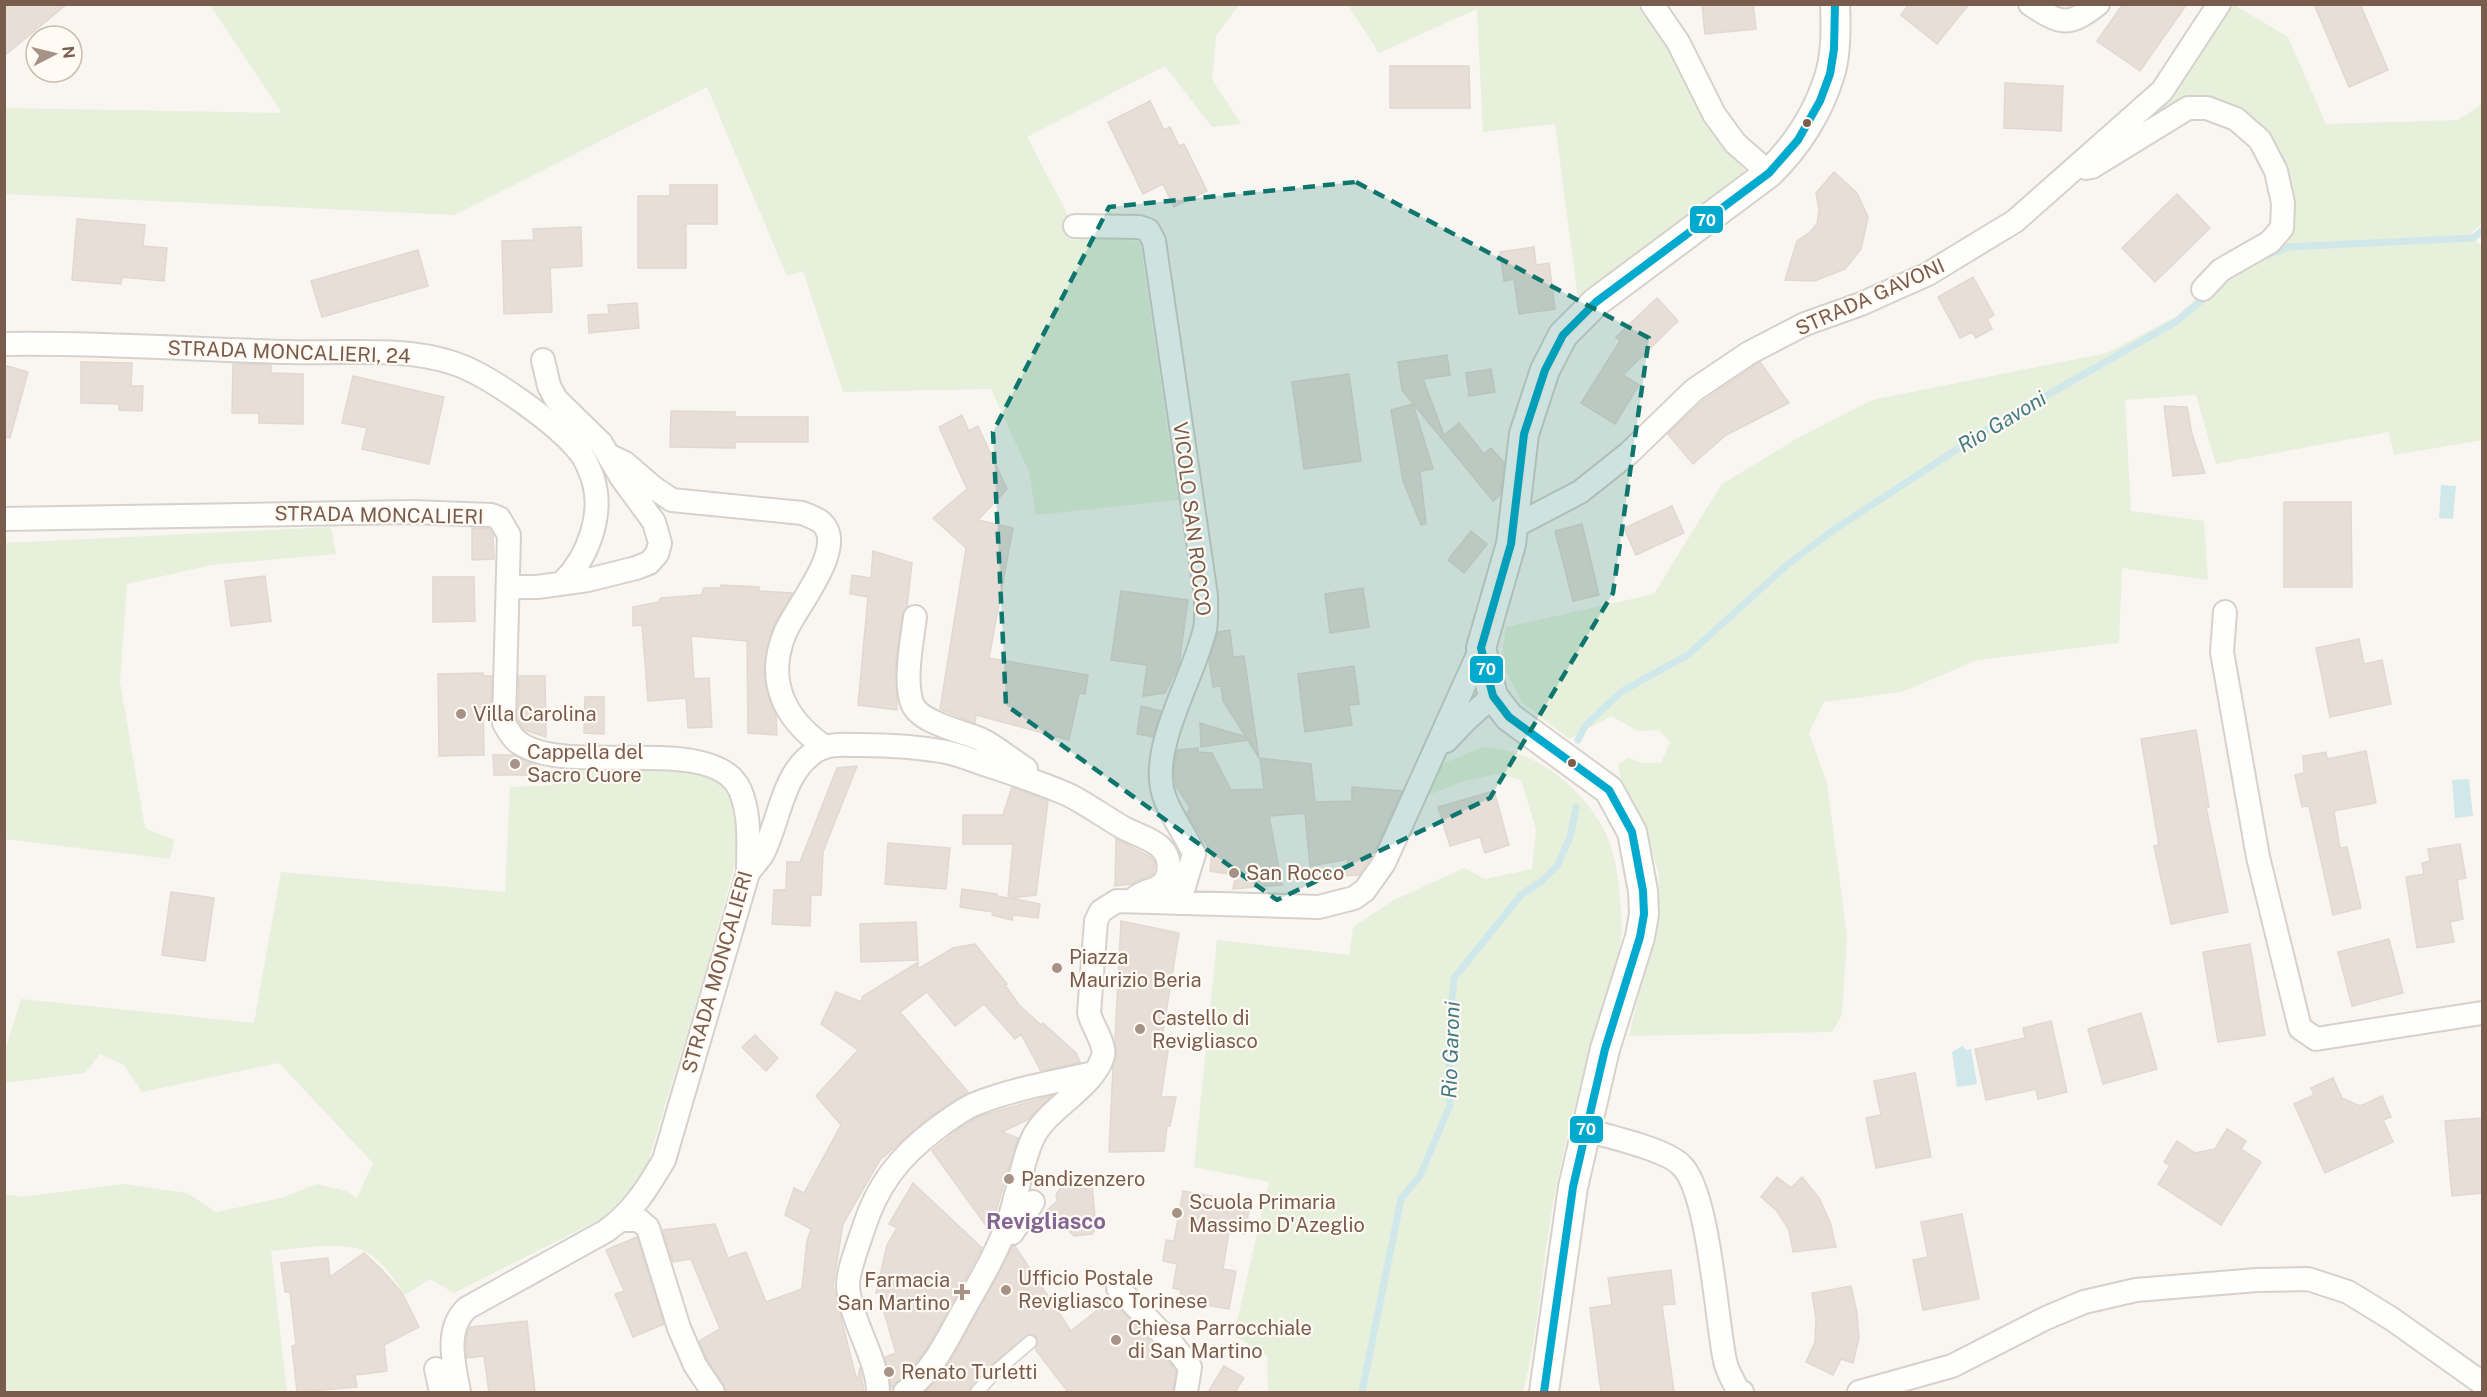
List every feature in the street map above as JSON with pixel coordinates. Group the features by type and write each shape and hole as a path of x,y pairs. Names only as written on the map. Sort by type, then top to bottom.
{"street":[{"path":"1652,4 1678,42 1714,114 1735,143 1769,173"},
{"path":"905,1392 945,1346 993,1258 1009,1220 1034,1136 1043,1123 1097,1069 1103,1055 1103,1046 1092,1025 1089,1013 1096,921 1101,911 1108,905 1127,902 1319,907 1354,898 1365,890 1384,863 1481,648 1511,544 1524,434 1545,369 1563,335 1596,302 1769,173 1783,160 1814,116 1831,73 1835,4"},
{"path":"2030,4 2047,16 2064,22 2082,17 2098,4"},
{"name":"STRADA GAVONI","path":"1513,527 1580,492 1629,453 1694,390 1749,353 1805,324 1861,304 1954,260 2015,221 2162,91 2219,4"},
{"path":"2073,171 2092,167 2188,108 2207,108 2236,119 2260,140 2276,171 2283,203 2283,228 2270,242 2221,270 2203,290"},
{"name":"VICOLO SAN ROCCO","path":"1075,226 1138,227 1148,230 1154,241 1206,596 1206,625 1201,645 1171,728 1160,769 1166,800 1194,854 1179,903"},
{"name":"STRADA MONCALIERI, 24","path":"4,344 400,353 455,363 491,382 538,415 571,443 588,467 597,497 596,515 579,562 562,583"},
{"path":"507,587 537,587 588,580 636,568 649,563 657,554 660,543 654,522 621,477 601,443 556,399 549,386 543,360"},
{"path":"608,454 625,462 654,488 672,500 802,513 821,521 826,528 830,542 829,550 784,636 778,669 780,696 784,707 804,731 825,747"},
{"name":"STRADA MONCALIERI","path":"4,519 400,512 491,515 499,518 509,535 504,723 518,742 546,754 588,758 702,762 726,775 740,789 748,838 748,873 664,1160 642,1196 621,1220 606,1231 467,1308 459,1315 452,1338 459,1392"},
{"path":"2225,612 2222,652 2258,857 2301,1028 2316,1038 2482,1013"},
{"path":"915,616 910,655 909,686 912,705 927,719 982,740 1048,786"},
{"path":"1481,648 1493,696 1509,717 1609,790 1621,809 1632,832 1640,872 1644,914 1640,937 1605,1049 1573,1188 1544,1392"},
{"path":"1432,759 1467,719 1493,696"},
{"path":"748,873 762,855 779,806 806,758 825,747 875,745 948,752 1048,786 1073,797 1131,832 1155,841 1163,849 1169,866 1167,877 1159,887 1139,894 1127,902"},
{"path":"879,1392 854,1314 848,1286 869,1211 892,1169 910,1149 951,1117 974,1105 1097,1069"},
{"path":"1587,1130 1665,1155 1680,1164 1690,1176 1700,1203 1725,1363 1738,1390 1742,1392"},
{"path":"993,1258 1033,1202"},
{"path":"621,1220 639,1220 648,1228 679,1328 695,1365 713,1392"},
{"path":"1859,1392 1952,1366 2046,1318 2084,1302 2136,1290 2257,1280 2308,1279 2348,1292 2392,1319 2482,1383"},
{"path":"1118,1288 1190,1367 1186,1392"},
{"path":"436,1369 441,1392"}],"lane":[{"path":"977,1392 994,1373 1030,1342"}],"highlighted area":[{"path":"1356,182 1649,338 1613,593 1490,798 1277,900 1006,705 993,432 1109,207"}],"green space":[{"path":"210,5 1239,5 1216,36 1212,79 1241,124 1212,127 1165,66 1027,137 1066,211 1073,236 1140,241 1178,500 1036,515 1029,472 991,389 843,392 803,271 787,276 707,87 455,215 5,194 5,108 282,113"},
{"path":"1348,5 1636,5 1669,48 1710,128 1747,174 1578,299 1555,124 1483,132 1477,9 1379,53"},
{"path":"2234,5 2288,37 2326,124 2458,120 2482,104 2482,224 2471,233 2482,246 2482,440 2394,455 2389,432 2216,464 2196,395 2125,400 2131,511 2204,521 2208,580 2122,568 2119,643 1977,660 1902,692 1824,702 1809,733 1827,783 1847,936 1842,1015 1832,1032 1629,1036 1658,916 1659,874 1643,823 1620,776 1618,764 1628,758 1644,763 1661,763 1670,742 1659,730 1638,731 1611,716 1569,739 1522,702 1501,662 1506,627 1654,594 1721,485 1796,439 1872,400 2107,353 2177,316 2235,265 2274,246 2288,184 2214,101 2119,143 2165,102"},
{"path":"331,527 336,554 212,565 127,584 120,682 145,828 174,840 170,859 5,839 5,543"},
{"path":"1485,747 1510,751 1533,760 1564,780 1585,801 1602,826 1613,853 1619,882 1622,928 1616,967 1584,1070 1559,1173 1534,1338 1523,1392 1268,1392 1267,1356 1234,1335 1269,1182 1194,1167 1217,940 1349,955 1353,927 1392,901 1464,868 1485,879 1532,869 1536,829 1521,780 1496,774 1461,782 1426,796 1438,764"},
{"path":"555,763 699,769 726,784 734,797 739,849 709,960 648,1162 628,1192 605,1217 454,1293 430,1279 405,1295 376,1259 355,1248 318,1246 271,1251 287,1392 5,1392 5,1194 23,1197 123,1184 187,1193 216,1212 281,1198 317,1184 346,1191 357,1198 373,1163 279,1063 142,1092 124,1065 100,1054 85,1073 5,1083 5,1051 21,999 254,1023 281,872 505,892 510,787 553,785"}],"water":[{"path":"2441,485 2456,486 2453,519 2439,518"},
{"path":"2469,779 2473,816 2455,818 2452,780"},
{"path":"1963,1046 1966,1050 1971,1049 1977,1084 1957,1087 1952,1052"}],"building":[{"path":"4,4 67,4 43,24 24,24 24,39 4,56"},
{"path":"1702,4 1753,4 1756,29 1705,34"},
{"path":"1909,4 1969,4 1937,44 1901,15"},
{"path":"2123,4 2187,4 2140,71 2097,41"},
{"path":"2314,4 2360,4 2388,70 2349,87"},
{"path":"1390,66 1469,66 1470,108 1390,108"},
{"path":"2005,83 2063,86 2061,131 2004,128"},
{"path":"1150,101 1164,130 1170,127 1179,146 1184,144 1207,191 1174,207 1163,184 1143,194 1108,122"},
{"path":"1834,172 1857,193 1868,217 1861,249 1845,269 1814,281 1785,280 1797,241 1817,224 1819,210 1816,193"},
{"path":"670,185 717,185 717,224 686,224 686,268 638,268 638,196 670,196"},
{"path":"2177,194 2210,228 2155,282 2122,248"},
{"path":"77,219 145,225 143,246 167,248 164,281 122,277 121,284 72,280"},
{"path":"581,227 582,266 550,268 552,312 504,314 502,241 534,240 533,229"},
{"path":"1534,247 1536,265 1549,263 1555,309 1519,314 1514,279 1504,281 1500,252"},
{"path":"418,250 428,286 322,317 311,281"},
{"path":"1973,277 1994,315 1987,319 1992,329 1976,338 1972,332 1960,338 1938,297"},
{"path":"1657,298 1678,321 1623,375 1639,385 1615,424 1581,403 1620,341 1616,337"},
{"path":"637,303 639,328 589,333 588,315 609,314 608,305"},
{"path":"1447,355 1450,375 1423,379 1444,435 1459,423 1484,454 1491,448 1504,463 1500,495 1493,501 1402,390 1398,362"},
{"path":"81,362 132,363 131,386 143,386 142,411 119,410 119,404 81,403"},
{"path":"1760,362 1789,403 1726,435 1693,464 1668,434 1703,401"},
{"path":"233,364 271,365 271,373 303,374 303,424 259,423 259,413 232,413"},
{"path":"4,365 28,372 10,438 4,437"},
{"path":"1491,369 1495,392 1469,396 1466,373"},
{"path":"1349,374 1361,461 1304,469 1292,382"},
{"path":"353,376 444,397 429,464 362,449 367,428 342,423"},
{"path":"1413,404 1433,469 1420,471 1426,524 1421,525 1403,481 1391,410"},
{"path":"2164,406 2187,407 2192,434 2205,473 2173,476"},
{"path":"671,411 735,412 735,417 808,417 808,442 735,442 735,448 670,447"},
{"path":"962,415 969,431 978,426 1007,489 978,520 1013,528 989,658 1088,675 1085,694 1079,693 1069,740 976,715 975,723 940,709 966,548 933,518 967,489 939,427"},
{"path":"2284,502 2351,502 2352,587 2284,587"},
{"path":"1672,506 1684,533 1636,555 1624,528"},
{"path":"1582,524 1599,595 1573,601 1555,531"},
{"path":"472,528 490,529 493,535 494,559 472,560"},
{"path":"1471,531 1487,544 1464,573 1448,560"},
{"path":"873,551 912,563 907,607 902,615 896,659 897,710 858,705 868,597 850,594 852,575 871,578"},
{"path":"265,576 271,621 231,626 225,581"},
{"path":"433,577 474,577 475,621 433,622"},
{"path":"721,585 759,587 759,591 792,593 772,629 764,666 765,686 776,715 777,735 748,733 747,641 691,636 694,679 709,678 712,727 688,728 686,698 648,701 642,625 633,626 633,607 658,602 661,598 701,595 704,588 720,588"},
{"path":"1363,588 1369,627 1330,633 1325,594"},
{"path":"1121,591 1188,600 1179,664 1165,693 1143,696 1147,665 1111,660"},
{"path":"1230,630 1233,657 1244,656 1259,758 1248,740 1201,747 1200,723 1246,737 1223,701 1221,686 1213,687 1209,660 1218,632"},
{"path":"2359,639 2364,664 2382,660 2391,704 2330,717 2316,648"},
{"path":"1354,666 1359,704 1349,705 1352,725 1305,732 1298,674"},
{"name":"Villa Carolina","path":"483,673 483,676 492,676 491,709 483,703 484,755 439,756 438,674"},
{"path":"519,676 545,676 546,737 525,730 518,720"},
{"path":"585,697 604,697 604,734 584,733"},
{"path":"1141,706 1161,711 1153,737 1137,734"},
{"path":"2196,730 2209,807 2206,807 2228,912 2171,924 2154,846 2159,845 2141,739"},
{"path":"1198,748 1198,752 1212,753 1231,790 1264,789 1260,758 1311,764 1315,802 1352,801 1352,787 1402,791 1372,856 1359,875 1343,876 1349,859 1310,866 1305,813 1269,816 1282,885 1233,889 1236,875 1210,871 1212,853 1187,813 1190,808 1176,786 1174,770 1177,750"},
{"path":"2366,751 2376,803 2334,811 2340,848 2347,847 2361,908 2333,915 2309,806 2302,807 2295,775 2304,773 2303,756 2326,752 2327,759"},
{"name":"Cappella del Sacro Cuore","path":"493,755 514,755 536,767 527,775 494,775"},
{"path":"857,766 823,852 821,895 811,895 810,926 772,924 774,890 786,890 787,862 800,862 837,768"},
{"path":"1012,787 1048,801 1036,895 1011,898 1040,904 1038,918 1013,915 1012,920 992,915 993,912 960,907 962,889 997,894 997,896 1008,898 1013,844 963,844 963,815 1003,815"},
{"path":"1494,791 1509,845 1485,853 1480,837 1450,846 1438,807"},
{"path":"1116,839 1151,857 1155,863 1153,874 1132,884 1115,886"},
{"path":"888,843 950,848 946,889 885,884"},
{"path":"2460,844 2466,878 2457,880 2463,919 2450,922 2454,942 2417,948 2406,877 2424,874 2422,863 2430,861 2428,849"},
{"path":"171,892 214,898 205,961 162,955"},
{"name":"Castello di Revigliasco","path":"1121,921 1179,933 1162,1037 1170,1038 1161,1097 1176,1097 1170,1126 1167,1126 1164,1151 1109,1152 1113,1067 1117,1052 1115,1040"},
{"path":"916,922 918,960 861,962 860,924"},
{"path":"2389,939 2403,993 2352,1006 2338,952"},
{"path":"975,944 1007,984 1005,985 1019,1005 1076,1053 1080,1062 1041,1071 1021,1034 1015,1039 984,1004 955,1026 927,992 900,1012 968,1092 928,1118 880,1160 843,1224 833,1286 857,1381 860,1367 864,1392 726,1392 699,1341 720,1329 691,1259 673,1262 663,1230 715,1224 728,1258 746,1252 766,1302 802,1289 807,1241 811,1229 785,1215 794,1188 804,1193 841,1125 816,1096 858,1050 821,1024 836,992 862,1002 862,997 918,962 918,969 953,948"},
{"path":"2250,944 2265,1035 2218,1042 2203,952"},
{"path":"2141,1013 2157,1069 2103,1084 2088,1029"},
{"path":"2051,1021 2067,1092 2038,1099 2036,1089 1986,1100 1975,1049 2025,1038 2023,1028"},
{"path":"755,1035 778,1058 766,1071 742,1047"},
{"path":"1915,1073 1931,1157 1876,1168 1866,1118 1881,1115 1874,1081"},
{"path":"2333,1078 2342,1098 2360,1106 2382,1096 2391,1117 2383,1120 2393,1142 2325,1173 2294,1104 2314,1095 2311,1088"},
{"path":"1051,1096 1029,1119 1002,1132 1018,1138 990,1231 932,1151 980,1116"},
{"path":"2482,1118 2482,1193 2452,1196 2445,1121"},
{"path":"2227,1129 2246,1141 2241,1149 2261,1162 2221,1225 2158,1184 2170,1166 2164,1162 2177,1141 2195,1153 2215,1149"},
{"path":"1777,1177 1791,1188 1802,1177 1819,1198 1830,1222 1836,1247 1793,1252 1789,1230 1777,1211 1761,1197"},
{"path":"913,1183 982,1248 927,1348 891,1388 885,1357 896,1353 884,1312 883,1294 876,1293 887,1245 897,1228 889,1224"},
{"path":"1073,1184 1078,1190 1092,1186 1096,1228 1092,1234 1074,1236 1065,1227 1061,1228 1045,1212 1057,1201 1056,1195 1062,1185"},
{"path":"1183,1191 1250,1203 1245,1234 1229,1231 1223,1269 1236,1271 1229,1309 1179,1301 1181,1290 1173,1288 1177,1264 1163,1261 1166,1240 1174,1241"},
{"path":"1962,1214 1979,1299 1923,1310 1913,1260 1928,1257 1921,1222"},
{"path":"637,1237 664,1324 633,1337 615,1294 624,1291 606,1250"},
{"path":"1013,1246 1071,1331 1110,1300 1112,1301 1144,1334 1160,1355 1163,1354 1176,1371 1173,1392 1068,1392 1035,1349 1038,1344 1037,1337 1029,1334 989,1367 971,1386 969,1392 925,1392 942,1374 956,1351"},
{"path":"364,1253 402,1293 419,1327 384,1345 387,1371 355,1375 357,1387 297,1392 292,1346 296,1345 290,1292 285,1292 281,1263 328,1258 330,1277"},
{"path":"1671,1270 1675,1304 1662,1305 1674,1392 1601,1392 1590,1308 1612,1305 1608,1278"},
{"path":"1851,1286 1857,1313 1859,1338 1853,1363 1841,1359 1833,1375 1806,1362 1815,1342 1816,1318 1812,1293"},
{"path":"527,1321 535,1392 489,1392 484,1356 467,1358 466,1338 470,1327"},
{"path":"1224,1366 1244,1378 1235,1392 1208,1392"}],"waterway":[{"name":"Rio Gavoni","path":"2267,255 2289,247 2473,238 2482,231"},
{"name":"Rio Gavoni","path":"1578,740 1585,726 1621,692 1689,654 1787,565 1832,531 1988,429 2177,321 2209,294"},
{"name":"Rio Garoni","path":"1362,1392 1401,1199 1420,1176 1450,1105 1449,1028 1454,978 1521,895 1542,881 1557,866 1570,837 1576,808"}],"transit line":[{"name":"70","path":"1544,1392 1573,1187 1605,1049 1640,937 1644,914 1643,891 1632,832 1609,790 1509,717 1493,696 1481,648 1511,544 1524,434 1545,370 1563,335 1596,302 1769,173 1798,140 1820,101 1830,74 1834,49 1835,4"}],"place":[{"name":"Villa Carolina","path":"461,714"},
{"name":"Cappella del Sacro Cuore","path":"515,764"},
{"name":"San Rocco","path":"1234,873"},
{"name":"Piazza Maurizio Beria","path":"1057,968"},
{"name":"Castello di Revigliasco","path":"1140,1029"},
{"name":"Pandizenzero","path":"1009,1179"},
{"name":"Scuola Primaria Massimo D'Azeglio","path":"1177,1213"},
{"name":"Ufficio Postale Revigliasco Torinese","path":"1006,1290"},
{"name":"Farmacia San Martino","path":"962,1292"},
{"name":"Chiesa Parrocchiale di San Martino","path":"1116,1340"},
{"name":"Renato Turletti","path":"889,1372"}],"district":[{"name":"Revigliasco","path":"1046,1221"}]}
